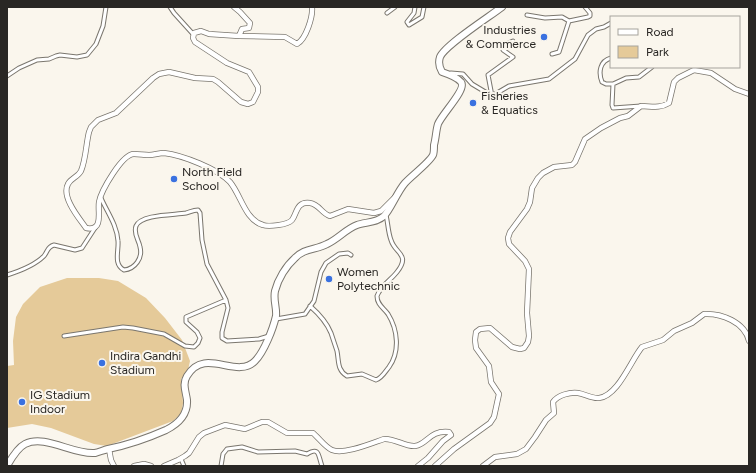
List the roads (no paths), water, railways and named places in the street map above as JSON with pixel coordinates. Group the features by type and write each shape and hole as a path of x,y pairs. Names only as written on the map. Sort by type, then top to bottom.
{"highway":[{"path":"8,465 17,451 24,444 36,441 50,442 65,448 94,453 150,437 176,424 182,419 186,410 187,399 184,385 187,374 196,366 208,362 233,367 246,366 254,362 260,355 269,336 276,315 274,298 275,290 287,266 301,252 317,249 328,244 355,226 378,220 386,213 404,184 433,155 438,124 463,87 462,82 442,72 438,63 440,56 451,44 502,7"}],"street":[{"path":"7,76 19,68 37,60 49,59 60,55 77,58 87,55 96,44 103,26 106,7"},
{"path":"95,228 86,228 69,204 67,188 71,180 80,173 89,132 91,126 95,122 116,113 153,78 169,72 218,82 232,96 244,104 253,102 256,98 258,87 249,72 227,63 195,42 193,34 174,14 170,7"},
{"path":"234,7 250,23 250,28 242,30 239,36"},
{"path":"193,34 201,31 209,34 285,37 297,44 304,39 312,13 312,7"},
{"path":"387,13 395,7"},
{"path":"415,7 414,13 407,22 409,25 422,17 424,7"},
{"path":"528,15 545,18 562,17 569,21 590,16 590,13 585,7"},
{"path":"552,54 559,52 569,21"},
{"path":"492,96 509,86 549,79 575,59 588,35 596,29 610,24"},
{"path":"492,96 488,74 513,58 503,50 502,46 513,41"},
{"path":"610,58 602,62 600,78 604,83 613,84 626,78 639,77 651,68"},
{"path":"613,84 612,107 616,108 637,106 655,108 669,103 674,82 678,78 694,70 711,73 735,89 749,94"},
{"path":"442,72 463,74 472,84 492,96"},
{"path":"435,466 454,449 490,423 494,417 499,394 491,382 489,366 476,348 474,336 476,332 480,329 490,328 516,349 524,348 528,342 529,330 527,314 529,269 525,261 508,244 508,241 510,232 527,209 530,202 532,188 538,178 548,169 572,165 575,162 585,138 620,118 628,116 641,106"},
{"path":"7,275 22,270 35,263 45,254 48,248 54,245 76,250 82,248 98,224 98,207 100,197 119,165 127,156 132,154 173,155 199,163 223,176 231,183 254,221 264,225 289,223 292,221 297,208 307,203 318,206 324,214 330,216 348,209 374,213 381,211 396,195"},
{"path":"100,197 116,231 118,243 118,264 124,270 132,268 137,264 140,257 141,249 135,235 136,227 141,220 198,210 201,217 207,264 226,300 229,310 221,335 224,340 227,341 259,339 269,336"},
{"path":"310,306 319,314 330,332 342,372 347,376 364,375 376,380 381,378 394,358 396,342 394,327 388,315 379,304 377,296 381,288 401,268 402,262 401,253 394,246 391,240 386,213"},
{"path":"274,320 304,314 314,301 321,272 326,263 339,254 351,254"},
{"path":"64,336 123,327 164,334 185,346 194,347 198,344 200,338 197,332 186,322 186,317 226,300"},
{"path":"483,466 495,457 518,454 526,449 546,420 554,413 553,402 557,397 575,393 594,398 606,396 620,381 642,347 663,340 704,314 732,320 746,333 749,341"},
{"path":"164,466 181,459 188,453 199,437 204,433 225,425 245,429 262,422 268,422 287,433 313,433 331,450 337,451 354,448 384,438 390,438 414,446 435,433 449,432 451,435 438,445 428,458 418,466"},
{"path":"222,466 223,454 227,450 242,447 258,452 295,451 307,454 311,451 316,451 322,466"},
{"path":"109,449 114,466"},
{"path":"181,459 184,466"},
{"path":"134,466 144,464 151,466"}],"place":[{"name":"Industries & Commerce","path":"544,37"},
{"name":"Fisheries & Equatics","path":"473,103"},
{"name":"North Field School","path":"174,179"},
{"name":"Women Polytechnic","path":"329,279"},
{"name":"Indira Gandhi Stadium","path":"102,363"},
{"name":"IG Stadium Indoor","path":"22,402"}]}
